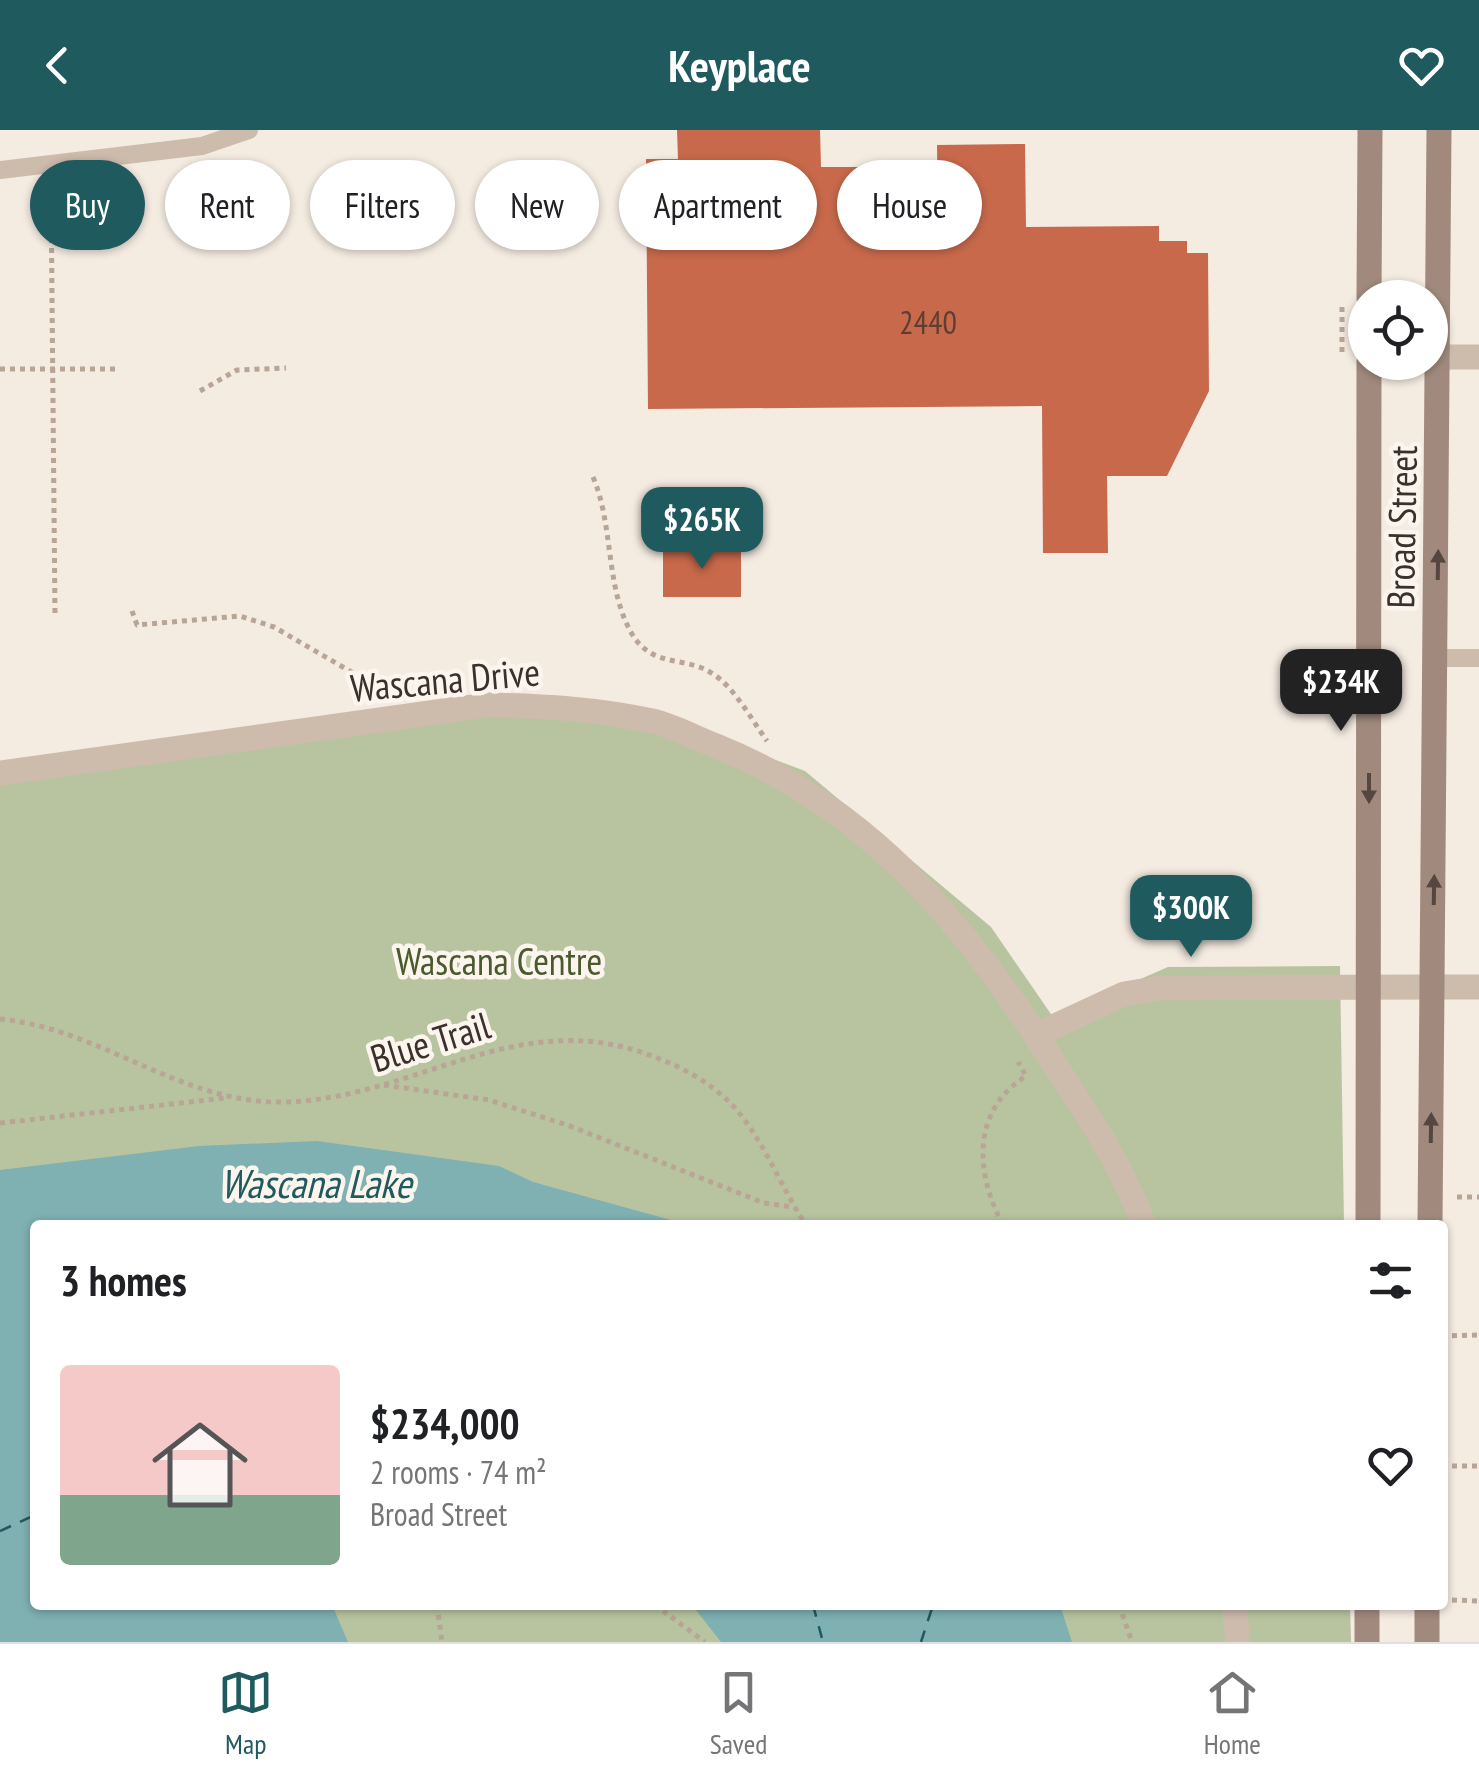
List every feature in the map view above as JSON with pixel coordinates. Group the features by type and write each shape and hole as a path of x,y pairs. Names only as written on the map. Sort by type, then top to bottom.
{"main road":[{"path":"1369,280 1370,130"},
{"name":"Broad Street","path":"1436,280 1439,130"},
{"name":"Broad Street","path":"1368,1220 1369,380"},
{"name":"Broad Street","path":"1430,1220 1435,380"},
{"path":"1367,1642 1368,1610"},
{"path":"1427,1610 1427,1642"}],"street":[{"path":"1448,357 1479,357"},
{"name":"Wascana Drive","path":"0,773 487,705 568,707 656,722 818,796 924,887 989,964 1036,1035 1127,1179 1142,1220"},
{"path":"1036,1035 1124,994 1161,988 1479,988"},
{"path":"1235,1610 1238,1642"}],"lane":[{"path":"96,160 202,146 249,130"},
{"path":"0,170 30,168"},
{"path":"1436,658 1479,658"}],"path":[{"path":"51,250 54,616"},
{"path":"200,391 237,370 286,368"},
{"path":"0,370 116,369"},
{"path":"593,477 606,508 620,606 632,635 646,652 666,662 713,674 779,757 776,774"},
{"path":"132,611 137,625 240,616 274,626 388,693 400,717"},
{"name":"Blue Trail","path":"0,1020 76,1036 192,1088 230,1098 305,1100 381,1085 497,1047 526,1042 601,1042 634,1049 696,1076 732,1105 749,1125 803,1220"},
{"path":"1001,1220 984,1174 982,1148 993,1105 1026,1076 1010,1048"},
{"path":"381,1085 489,1100 570,1126 764,1203 794,1207"},
{"path":"0,1124 230,1098"},
{"path":"1448,1336 1479,1336"},
{"path":"1448,1466 1479,1466"},
{"path":"1448,1600 1479,1601"},
{"path":"438,1610 442,1642"},
{"path":"662,1610 705,1642"},
{"path":"1121,1610 1132,1642"}],"green space":[{"name":"Wascana Centre","path":"486,695 658,716 805,771 991,927 1053,1017 1168,967 1340,966 1344,1220 30,1220 30,1610 1350,1610 1351,1642 0,1642 0,763"}],"water":[{"name":"Wascana Lake","path":"317,1141 499,1166 533,1182 671,1220 30,1220 30,1610 334,1610 348,1642 0,1642 0,1170 199,1146"},
{"path":"696,1610 1062,1610 1072,1642 721,1642"}],"building":[{"path":"677,130 820,130 821,167 837,167 837,250 982,250 982,160 937,160 937,145 1025,144 1026,227 1159,226 1159,241 1187,241 1187,253 1208,253 1209,391 1167,476 1107,476 1108,553 1043,553 1042,406 648,409 647,250 817,250 817,160 646,160 678,159"},
{"path":"663,547 741,547 741,597 663,597"}],"ferry route":[{"path":"0,1531 30,1517"},
{"path":"814,1610 823,1642"},
{"path":"921,1642 931,1610"}]}
